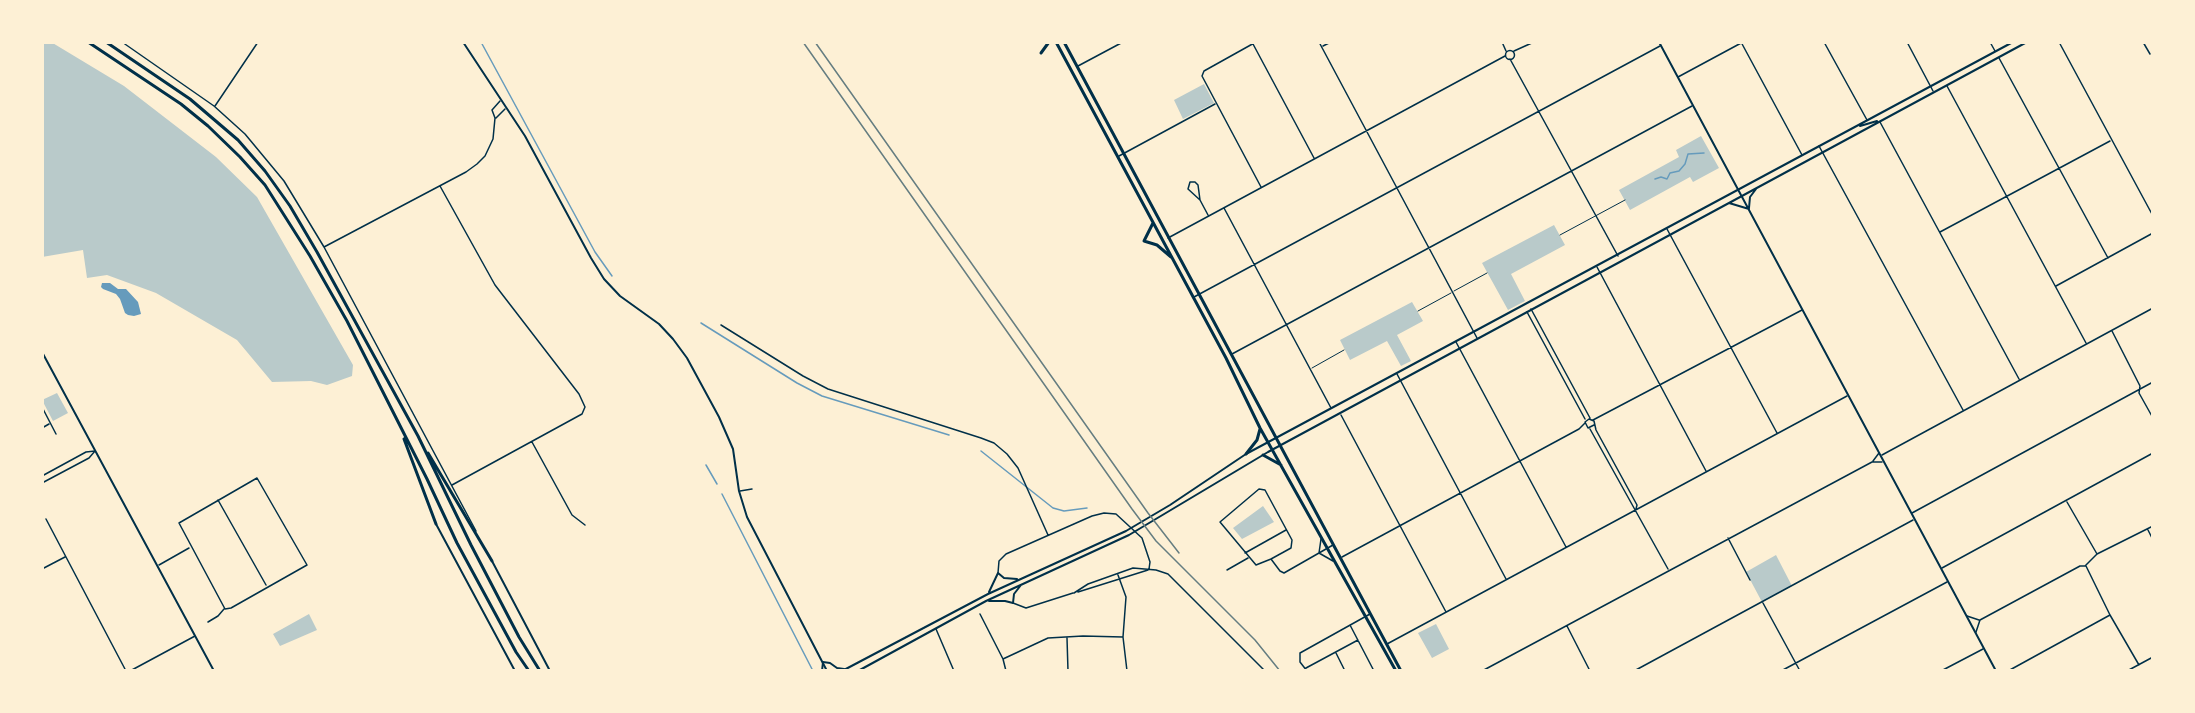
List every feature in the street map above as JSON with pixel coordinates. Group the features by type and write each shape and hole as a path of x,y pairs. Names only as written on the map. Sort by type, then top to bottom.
{"main road":[{"path":"88,42 181,104 240,157 265,186 310,256 347,321 457,543 516,652 529,671"},
{"path":"106,42 208,114 238,140 265,171 290,206 418,436 492,561 550,671"},
{"path":"463,42 525,136 604,279 620,296 659,324 674,339 687,358 727,434 736,462 739,491 747,518 827,671"},
{"path":"1041,53 1049,42"},
{"path":"1056,42 1194,297 1260,428 1366,616 1401,671"},
{"path":"1064,42 1371,614 1396,671"},
{"path":"823,662 843,670 988,594 1126,531 1170,505 1246,454 2013,42"},
{"path":"858,671 1022,583 1129,535 1280,445 2026,42"},
{"path":"1660,44 1996,671"},
{"path":"1857,126 1879,121"},
{"path":"1749,209 1750,197 1758,187"},
{"path":"1728,202 1749,209"},
{"path":"1153,223 1144,241 1157,245 1173,258"},
{"path":"42,352 214,671"},
{"path":"400,428 436,524 515,671"},
{"path":"1246,454 1257,440 1260,428"},
{"path":"418,436 471,545 519,637 540,671"},
{"path":"1263,455 1281,465"},
{"path":"988,594 998,573 1004,578 1020,579"},
{"path":"987,601 1013,603 1014,594 1022,583"},
{"path":"932,623 936,628"},
{"path":"867,658 870,664"},
{"path":"822,671 823,662"}],"street":[{"path":"122,42 214,106 245,134 271,164 324,247 492,561"},
{"path":"214,106 258,42"},
{"path":"1077,66 1123,42"},
{"path":"1256,42 1206,69 1202,72 1202,76 1261,188"},
{"path":"1319,42 1478,338"},
{"path":"1322,47 1331,42"},
{"path":"1502,42 1508,51 1513,53"},
{"path":"1168,238 1499,60 1509,58 1513,53 1534,42"},
{"path":"1677,77 1742,42 1802,155"},
{"path":"1824,42 1867,121"},
{"path":"1907,42 1934,92"},
{"path":"1990,42 1995,52"},
{"path":"2059,42 2153,216"},
{"path":"2143,42 2150,54"},
{"path":"1252,44 1315,159"},
{"path":"1194,297 1660,44"},
{"path":"1508,51 1509,58 1618,256"},
{"path":"1999,57 2108,258"},
{"path":"1946,85 2086,344"},
{"path":"324,247 466,172 485,156 493,139 495,118 492,110 501,100"},
{"path":"1118,156 1216,104"},
{"path":"1232,354 1692,106"},
{"path":"495,118 506,108"},
{"path":"1879,121 2020,380"},
{"path":"1939,232 2112,140"},
{"path":"1819,146 1963,411"},
{"path":"1200,200 1198,185 1190,182 1188,189 1200,200 1209,216"},
{"path":"440,186 495,285 579,394 585,407 582,414 452,485"},
{"path":"1224,208 1332,408"},
{"path":"1667,229 1777,434"},
{"path":"2055,286 2153,233"},
{"path":"1597,267 1707,472"},
{"path":"1482,671 2153,308"},
{"path":"1531,309 1595,424 1637,505 1636,510"},
{"path":"1341,558 1579,429 1585,422 1601,417 1803,310"},
{"path":"1527,311 1588,428 1669,570"},
{"path":"721,325 828,389 988,440 1007,453 1024,482 1048,535"},
{"path":"2112,331 2140,386 2139,393 2153,418"},
{"path":"1456,342 1567,547"},
{"path":"1397,374 1506,580"},
{"path":"1911,513 2153,382"},
{"path":"1385,645 1848,395"},
{"path":"42,407 57,434"},
{"path":"1340,413 1446,612"},
{"path":"1579,429 1588,428 1601,417"},
{"path":"42,428 51,423"},
{"path":"532,441 572,515 585,525"},
{"path":"42,476 86,452 96,451"},
{"path":"42,483 89,458 96,451"},
{"path":"1941,569 2153,453"},
{"path":"75,458 78,464"},
{"path":"1872,462 1883,462"},
{"path":"208,622 219,616 225,609 231,608 307,565 257,478 179,523 225,609"},
{"path":"739,491 752,489"},
{"path":"1259,489 1265,490 1293,545 1256,566 1244,553 1220,522 1259,489"},
{"path":"218,500 267,587"},
{"path":"2067,501 2097,554"},
{"path":"998,573 999,561 1006,554 1092,516 1104,513 1116,514 1142,538 1150,562 1148,569"},
{"path":"46,519 126,671"},
{"path":"1634,671 1915,519"},
{"path":"1976,632 1980,620 2080,566 2085,566 2097,554 2153,526"},
{"path":"2148,529 2153,540"},
{"path":"1244,553 1287,530"},
{"path":"1319,553 1321,536"},
{"path":"1728,538 1750,580"},
{"path":"1271,559 1284,573 1334,544"},
{"path":"158,565 190,547"},
{"path":"1319,553 1336,563"},
{"path":"42,569 67,556"},
{"path":"1227,570 1248,558"},
{"path":"2085,566 2139,665"},
{"path":"1074,592 1088,584 1133,568 1163,572 1173,578 1265,671"},
{"path":"1013,603 1026,608 1148,569"},
{"path":"1118,574 1126,597 1127,608 1123,637 1127,671"},
{"path":"1781,671 1948,581"},
{"path":"1762,602 1800,671"},
{"path":"980,614 1003,659 1006,671"},
{"path":"1358,640 1306,670 1299,658 1300,653 1371,614"},
{"path":"2008,671 2110,615"},
{"path":"1967,616 1980,620"},
{"path":"1350,625 1374,671"},
{"path":"1566,626 1590,671"},
{"path":"936,628 954,671"},
{"path":"130,671 195,636"},
{"path":"1067,637 1068,671"},
{"path":"1003,659 1048,638 1123,637"},
{"path":"1941,671 1984,648"},
{"path":"1335,652 1345,671"},
{"path":"2127,671 2153,657"}],"lane":[{"path":"1560,235 1624,200"},
{"path":"1418,311 1487,273"},
{"path":"1310,369 1344,350"}],"shaded area":[{"path":"42,42 51,42 124,86 216,157 257,197 353,365 352,376 327,385 311,381 272,382 237,340 156,293 107,275 87,278 83,250 42,257"},
{"path":"1204,84 1214,103 1183,119 1174,100"},
{"path":"1701,136 1719,168 1693,182 1690,177 1630,210 1619,190 1679,157 1676,150"},
{"path":"1554,225 1565,245 1511,274 1525,301 1508,310 1482,263"},
{"path":"1412,302 1423,321 1397,335 1411,361 1401,366 1387,341 1350,360 1340,340"},
{"path":"57,393 68,413 53,421 42,400"},
{"path":"1263,506 1274,522 1242,539 1233,528"},
{"path":"1776,555 1792,586 1762,602 1746,572"},
{"path":"309,614 317,630 280,646 273,634"},
{"path":"1436,624 1449,649 1432,658 1418,633"}],"water":[{"path":"102,283 110,283 118,289 126,289 138,302 141,314 134,316 125,313 120,299 116,294 103,289"}],"waterway":[{"path":"481,42 595,252 612,276"},
{"path":"1655,179 1661,177 1667,179 1670,173 1679,171 1685,164 1688,154 1704,153"},
{"path":"701,323 822,396 949,435"},
{"path":"981,451 1053,508 1064,511 1087,508"},
{"path":"706,465 717,484"},
{"path":"722,494 813,671"}],"railway":[{"path":"803,42 1156,541 1255,640 1280,671"},
{"path":"815,42 1148,513 1179,553"}]}
